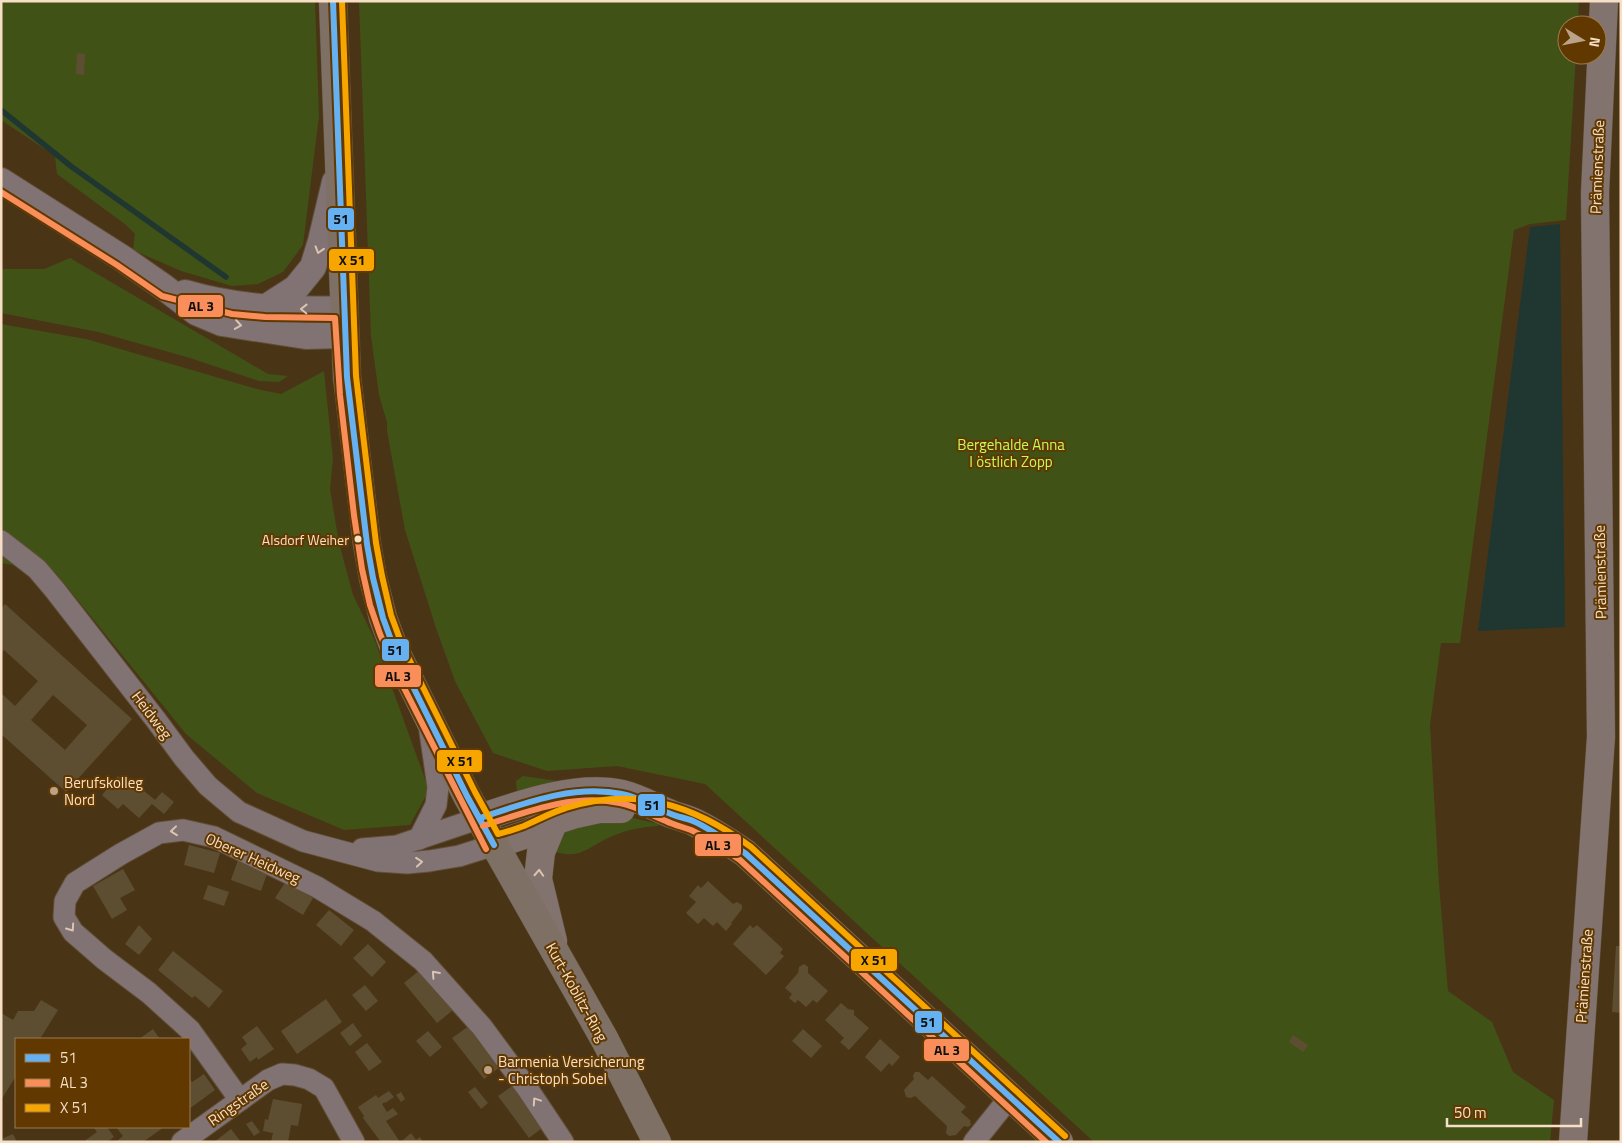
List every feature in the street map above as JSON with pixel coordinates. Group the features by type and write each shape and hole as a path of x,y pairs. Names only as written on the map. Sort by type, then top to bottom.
{"main road":[{"name":"Kurt-Koblitz-Ring","path":"333,1 347,377 366,544 372,578 383,618 394,648 428,720 494,845 605,1040 656,1142"},
{"name":"Prämienstraße","path":"1573,1142 1601,737 1595,193 1604,1"},
{"path":"480,818 516,805 546,798 596,792 620,793 640,799 720,836 745,853 1059,1142"},
{"path":"494,845 528,834 554,821 599,809 627,808 670,813"},
{"path":"554,821 541,852 538,880 556,954"}],"street":[{"path":"265,308 296,288 314,267 339,169"},
{"path":"1,181 122,258 196,312 222,323 306,336 344,322"},
{"path":"165,288 233,304 344,322"},
{"name":"Heidweg","path":"1,541 37,570 54,589 184,758 208,786 239,812 303,841 378,861 406,864 459,856 494,845"},
{"path":"419,839 436,805 438,787 428,720"},
{"name":"Heidweg","path":"332,850 376,849 397,846 480,818"},
{"name":"Oberer Heidweg","path":"240,1100 190,1030 149,993 104,959 73,932 64,918 65,901 75,883 159,832 183,830 214,837 317,886 373,921 423,961 482,1027 527,1088 563,1142"},
{"name":"Ringstraße","path":"182,1142 268,1080 282,1074 309,1079 324,1088 354,1142"},
{"path":"974,1142 1010,1097"}],"green space":[{"path":"1,1 315,1 319,116 303,245 283,272 258,284 232,286 181,271 133,250 135,234 126,225 57,174 55,156 1,120"},
{"name":"Bergehalde Anna I östlich Zopp","path":"359,1 1579,1 1578,15 1557,15 1557,65 1575,65 1566,220 1530,224 1514,230 1460,643 1441,643 1430,725 1439,884 1448,991 1492,1022 1513,1072 1554,1100 1550,1142 1094,1142 705,784 617,766 547,771 493,753 455,681 405,530 387,422 379,395 371,336"},
{"path":"70,258 268,374 288,376 279,382 259,381 190,358 98,332 1,313 1,269 44,269"},
{"path":"1,324 86,339 257,389 281,394 324,371 333,459 330,489 339,543 353,595 374,638 429,790 410,825 344,830 257,793 186,734 55,572 1,563"},
{"path":"523,776 565,782 517,793 516,781"},
{"path":"629,817 659,824 658,826 620,833 575,854 550,850 565,830"}],"water":[{"path":"1560,224 1565,627 1478,631 1530,227"}],"building":[{"path":"77,53 85,54 84,75 76,74"},
{"path":"5,604 132,719 66,792 1,734 1,693 15,706 38,681 4,650 1,653 1,609","holes":["53,695 87,725 65,750 31,720"]},
{"path":"118,776 134,790 138,786 155,800 162,792 174,802 164,814 152,804 139,818 123,804 118,809 102,795"},
{"path":"189,845 220,853 214,873 184,865"},
{"path":"238,860 268,871 261,891 231,880"},
{"path":"123,869 135,890 120,898 127,910 112,919 93,886"},
{"path":"286,881 313,898 303,915 275,898"},
{"path":"708,881 733,904 737,902 742,905 742,909 726,931 717,922 713,926 704,918 698,924 686,913 696,902 689,896 698,885 701,888"},
{"path":"208,885 229,892 224,906 203,899"},
{"path":"329,910 354,930 341,946 316,925"},
{"path":"139,925 152,939 139,955 125,944"},
{"path":"750,925 753,928 757,925 783,949 780,953 784,956 766,975 733,944"},
{"path":"368,944 386,962 372,977 353,958"},
{"path":"1616,946 1621,946 1621,1013 1612,1012"},
{"path":"173,951 223,991 209,1008 195,996 192,998 158,970"},
{"path":"804,964 808,967 808,973 828,991 817,1003 813,1000 806,1007 798,1000 795,1003 789,998 792,994 785,988 798,973 799,967"},
{"path":"420,970 453,1010 437,1023 404,983"},
{"path":"365,985 378,1001 366,1011 352,995"},
{"path":"326,999 342,1022 297,1054 281,1031"},
{"path":"41,1000 58,1010 41,1038 15,1038 15,1078 1,1100 1,1013 13,1020 18,1011 34,1011"},
{"path":"841,1003 848,1009 854,1010 854,1015 869,1028 849,1050 840,1042 844,1038 825,1020"},
{"path":"353,1023 362,1036 350,1046 340,1033"},
{"path":"257,1026 274,1049 258,1060 257,1057 250,1062 241,1049 247,1044 242,1037"},
{"path":"469,1026 500,1067 484,1079 452,1038"},
{"path":"153,1029 159,1038 140,1038"},
{"path":"803,1029 822,1046 811,1058 792,1041"},
{"path":"428,1031 442,1047 430,1057 416,1041"},
{"path":"1293,1035 1308,1045 1303,1052 1289,1042"},
{"path":"880,1039 900,1057 892,1066 889,1063 881,1072 865,1057"},
{"path":"367,1043 382,1062 369,1071 355,1052"},
{"path":"915,1072 919,1072 928,1080 932,1076 966,1107 961,1112 970,1120 971,1125 968,1127 964,1126 956,1135 949,1136 946,1133 947,1126 915,1096 911,1098 906,1097 904,1090 914,1079"},
{"path":"204,1074 215,1090 190,1108 190,1079 192,1082"},
{"path":"515,1084 545,1126 529,1138 498,1096"},
{"path":"475,1087 488,1103 481,1109 468,1092"},
{"path":"389,1091 394,1097 382,1104 387,1112 393,1108 398,1114 386,1121 400,1142 381,1142 363,1118 364,1116 358,1107 376,1095 378,1098"},
{"path":"401,1092 405,1099 401,1102 396,1095"},
{"path":"273,1099 302,1104 298,1126 291,1125 288,1142 271,1142 273,1133 263,1131 265,1119 268,1120"},
{"path":"252,1121 260,1132 254,1136 246,1124"},
{"path":"94,1128 108,1128 114,1137 107,1142 83,1142 97,1132"},
{"path":"117,1128 163,1128 143,1142 117,1141 123,1136"},
{"path":"231,1129 241,1142 214,1142"},
{"path":"411,1133 416,1140 420,1137 423,1142 402,1142"},
{"path":"13,1134 17,1142 1,1142 1,1139"}],"waterway":[{"path":"1,110 72,167 226,277"}],"transit line":[{"name":"51","path":"333,1 347,377 367,544 373,578 383,618 394,648 467,796 494,845"},
{"path":"342,1 356,376 376,543 382,576 391,615 402,645 498,834 524,826 566,808 616,799 640,800 663,804 686,810 708,820 730,832 751,847 1065,1136"},
{"path":"1,192 117,265 162,296 232,314 265,317 335,318 340,395 354,515 362,569 370,605 398,676 486,849"},
{"name":"51","path":"480,818 532,801 586,791 622,794 635,798 706,828 745,853 1059,1142"},
{"path":"483,826 533,810 585,800 632,806 704,837 740,860 1046,1142"}],"place":[{"name":"Alsdorf Weiher","path":"358,539"},
{"name":"Berufskolleg Nord","path":"54,791"},
{"name":"Barmenia Versicherung - Christoph Sobel","path":"488,1070"}]}
